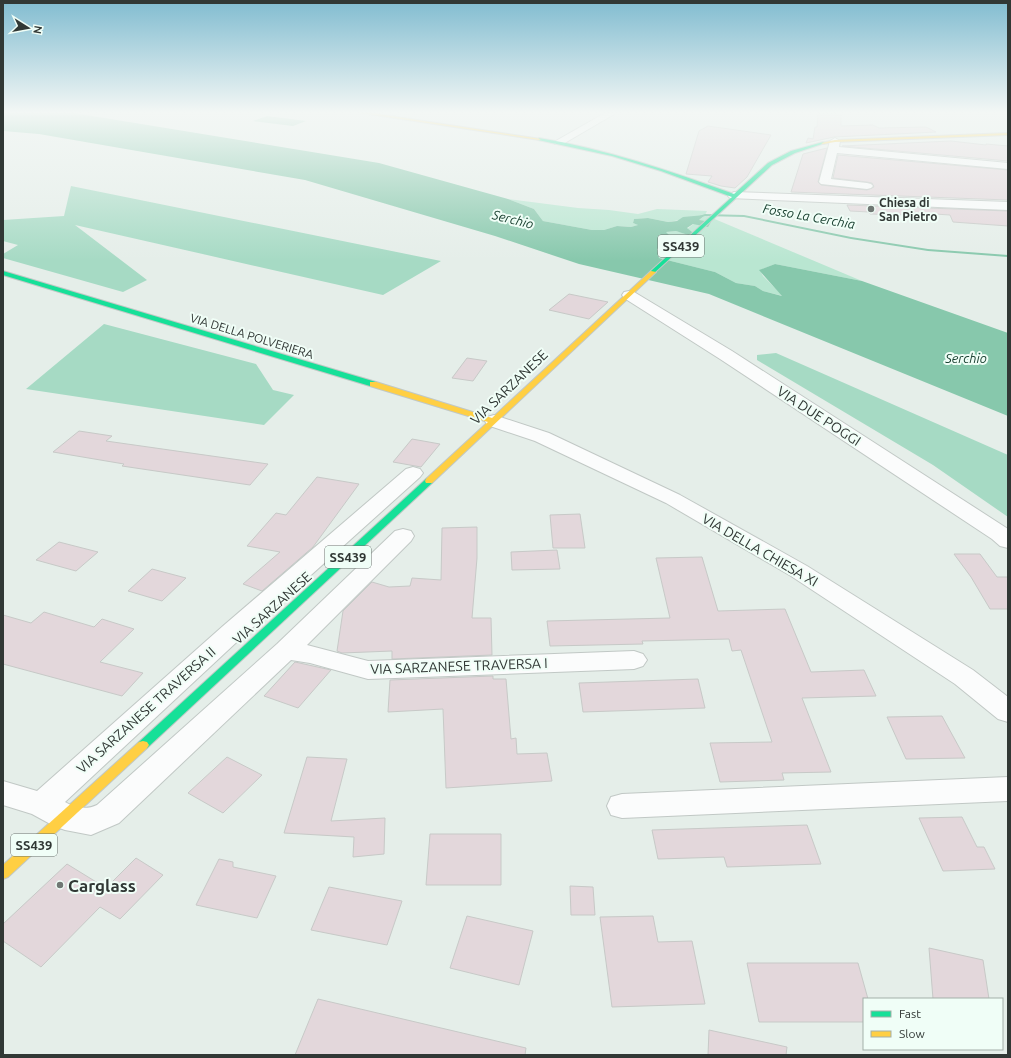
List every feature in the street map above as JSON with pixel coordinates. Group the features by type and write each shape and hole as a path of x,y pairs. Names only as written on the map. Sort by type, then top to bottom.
{"main road":[{"path":"640,162 734,196"},
{"name":"SS439","path":"629,295 734,196 774,162"},
{"name":"VIA DELLA POLVERIERA","path":"3,273 494,421"},
{"name":"VIA SARZANESE","path":"3,873 53,811 332,572 494,421 559,358 629,295"}],"street":[{"path":"830,162 825,182 867,186"},
{"path":"978,162 1008,166"},
{"path":"734,196 824,198 1008,206"},
{"name":"VIA DUE POGGI","path":"629,295 732,360 1000,534 1008,541"},
{"name":"VIA DELLA CHIESA XI","path":"494,421 542,437 673,499 799,571 964,677 1008,712"},
{"name":"VIA SARZANESE TRAVERSA II","path":"53,811 232,632 413,473"},
{"path":"3,793 53,811 91,822 108,814 286,650 403,536"},
{"name":"VIA SARZANESE TRAVERSA I","path":"286,650 310,654 368,670 634,660"},
{"path":"622,806 1008,789"}],"shaded area":[{"path":"71,186 441,261 383,295 75,225 147,280 123,292 3,258 3,254 18,245 3,241 3,220 64,216"},
{"path":"508,199 638,214 657,209 707,211 705,215 862,281 775,264 760,270 763,276 783,296 763,291 755,286 736,283 715,272 659,258 657,250 664,246 678,246 677,243 665,232 676,231 693,236 687,229 704,216 668,222 648,218 634,219 633,223 639,225 631,227 617,226 604,230 592,230 543,221 534,209"},
{"path":"104,324 256,364 273,390 294,395 264,425 26,389"},
{"path":"776,353 1008,455 1008,517 933,465 757,360 757,355"}],"water":[{"name":"Serchio","path":"203,162 379,163 508,199 534,209 543,221 592,230 604,230 617,226 631,227 638,225 633,223 634,219 648,218 668,222 677,221 683,217 705,215 699,220 711,222 708,227 693,224 687,228 692,232 694,237 676,231 666,232 678,246 664,246 657,249 659,258 715,272 736,283 755,286 763,291 782,296 759,270 775,264 862,281 1008,333 1008,416 709,294 579,264 495,236 305,180"}],"building":[{"path":"690,162 755,162 747,177 735,188 708,182 712,176 686,174"},
{"path":"800,162 823,162 818,182 821,185 867,190 874,187 872,183 833,178 836,162 922,162 1008,170 1008,200 791,192"},
{"path":"847,205 1008,211 1008,226 953,222 950,215 904,212 905,215 870,214 869,212 850,211"},
{"path":"569,294 608,302 589,319 549,310"},
{"path":"467,358 487,361 473,381 452,378"},
{"path":"79,431 112,436 106,441 268,464 250,485 122,466 124,464 53,452"},
{"path":"412,439 440,444 421,467 393,462"},
{"path":"317,477 359,484 313,547 262,591 243,584 280,552 247,546 276,513 286,515"},
{"path":"580,514 585,548 553,548 550,515"},
{"path":"477,527 477,558 472,618 491,618 492,655 392,659 392,651 342,653 337,651 343,611 372,582 389,587 410,586 412,578 441,580 442,528"},
{"path":"59,542 98,552 76,571 36,560"},
{"path":"557,550 560,569 512,570 511,552"},
{"path":"954,554 980,554 997,577 1008,577 1008,609 990,609 971,577"},
{"path":"702,557 718,611 785,609 811,672 864,670 876,696 802,698 831,772 782,773 784,780 720,782 710,743 772,742 741,650 732,651 729,639 642,641 643,644 550,646 547,621 670,618 656,558"},
{"path":"152,569 186,578 162,601 128,591"},
{"path":"44,612 94,627 102,619 134,629 100,662 143,673 122,696 3,664 3,615 31,623"},
{"path":"295,662 331,670 298,708 264,696"},
{"path":"493,676 493,679 506,679 511,739 516,738 517,754 547,753 552,781 446,788 443,709 388,712 390,680"},
{"path":"698,679 705,708 583,712 579,683"},
{"path":"942,716 965,758 906,759 887,717"},
{"path":"227,757 262,775 223,813 188,793"},
{"path":"307,757 347,759 331,821 385,818 384,854 353,857 354,837 284,833"},
{"path":"962,817 977,847 984,847 995,869 943,871 919,818"},
{"path":"807,825 821,864 727,867 724,857 658,859 652,830"},
{"path":"430,834 501,834 501,885 426,885"},
{"path":"136,858 163,875 120,919 100,907 41,967 3,941 3,924 67,864 106,888"},
{"path":"219,859 233,862 233,867 276,876 257,918 196,905"},
{"path":"570,886 593,887 595,915 571,915"},
{"path":"329,887 402,901 387,945 311,930"},
{"path":"467,916 533,931 519,985 450,968"},
{"path":"653,916 658,942 692,941 705,1004 612,1007 600,917"},
{"path":"929,948 983,960 989,998 933,998"},
{"path":"747,963 858,963 868,998 863,998 863,1022 759,1022"},
{"path":"318,999 526,1048 525,1055 295,1055"},
{"path":"709,1030 787,1047 786,1055 708,1055"}],"waterway":[{"name":"Fosso La Cerchia","path":"696,218 705,215 744,216 851,238 928,250 1008,256"}],"traffic: fast":[{"path":"636,162 734,196"},
{"path":"653,272 773,162"},
{"path":"3,273 373,384"},
{"path":"143,745 429,481"}],"traffic: slow":[{"path":"429,481 653,272"},
{"path":"373,384 494,421"},
{"path":"3,873 143,745"}],"place":[{"name":"Chiesa di San Pietro","path":"871,209"},
{"name":"Carglass","path":"60,885"}]}
